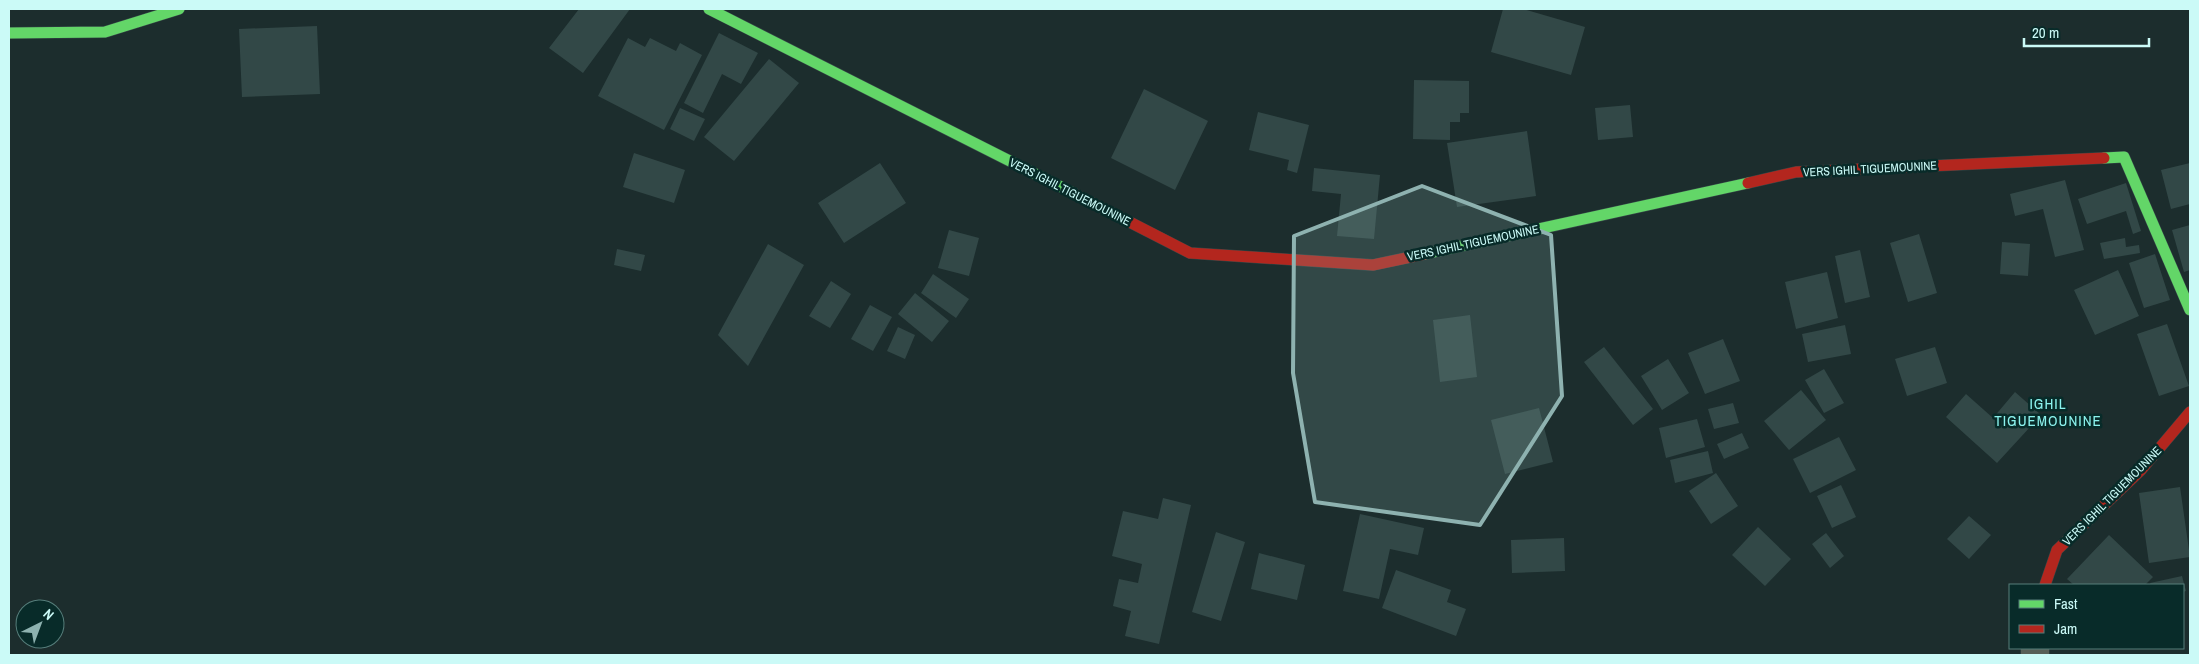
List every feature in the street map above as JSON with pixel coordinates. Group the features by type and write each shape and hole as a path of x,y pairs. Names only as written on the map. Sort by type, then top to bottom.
{"street":[{"path":"9,33 105,32 179,9"},
{"name":"VERS IGHIL TIGUEMOUNINE","path":"708,9 1190,253 1373,265 1796,172 2124,158 2190,310"},
{"name":"VERS IGHIL TIGUEMOUNINE","path":"2045,584 2057,550 2141,470 2190,412"}],"highlighted area":[{"path":"1422,186 1551,235 1562,396 1480,525 1315,502 1293,373 1294,236"}],"building":[{"path":"579,9 630,9 583,73 549,48"},
{"path":"1503,9 1523,9 1585,27 1571,75 1491,52"},
{"path":"317,26 320,94 242,97 239,29"},
{"path":"719,33 758,53 741,84 722,74 703,113 684,103"},
{"path":"628,38 645,47 650,38 676,51 680,43 702,55 664,130 598,96"},
{"path":"769,59 799,83 734,161 704,137"},
{"path":"1414,80 1469,81 1469,113 1460,113 1460,122 1450,122 1450,140 1413,139"},
{"path":"1144,89 1208,121 1175,190 1111,158"},
{"path":"1630,105 1633,137 1598,140 1595,108"},
{"path":"680,108 705,119 694,141 670,129"},
{"path":"1258,112 1309,125 1297,173 1287,170 1289,160 1249,150"},
{"path":"1527,131 1536,196 1457,207 1447,143"},
{"path":"634,153 685,170 674,203 623,187"},
{"path":"880,163 906,203 844,243 818,203"},
{"path":"2190,163 2190,204 2171,209 2161,170"},
{"path":"1314,168 1380,175 1374,239 1337,236 1341,194 1312,191"},
{"path":"2065,180 2084,250 2055,257 2043,209 2015,216 2010,194"},
{"path":"2126,183 2141,231 2133,234 2126,211 2087,224 2078,199"},
{"path":"2190,225 2190,270 2184,272 2172,230"},
{"path":"949,230 979,238 969,276 938,268"},
{"path":"1919,234 1937,293 1908,302 1890,243"},
{"path":"2125,238 2126,247 2139,245 2140,253 2104,259 2100,243"},
{"path":"2002,242 2030,244 2028,276 2000,274"},
{"path":"768,244 804,265 748,366 718,335"},
{"path":"617,249 645,255 641,271 614,265"},
{"path":"1860,250 1870,297 1845,303 1835,256"},
{"path":"2155,254 2170,300 2144,308 2129,263"},
{"path":"2118,270 2139,316 2095,335 2074,290"},
{"path":"1827,272 1838,318 1796,329 1785,282"},
{"path":"933,274 969,299 956,318 921,293"},
{"path":"831,281 851,294 830,328 809,316"},
{"path":"915,293 949,321 932,342 898,314"},
{"path":"870,305 892,317 873,351 851,339"},
{"path":"1470,315 1477,377 1440,382 1433,320"},
{"path":"2167,324 2189,386 2159,396 2137,334"},
{"path":"1845,325 1851,354 1808,362 1802,334"},
{"path":"898,327 915,335 905,359 887,351"},
{"path":"1723,339 1740,381 1705,394 1688,353"},
{"path":"1604,347 1653,409 1633,425 1584,362"},
{"path":"1935,347 1947,383 1907,396 1895,359"},
{"path":"1668,359 1689,393 1662,410 1641,376"},
{"path":"1824,369 1844,403 1824,413 1805,380"},
{"path":"1801,390 1826,420 1789,450 1764,421"},
{"path":"2015,392 2041,415 1997,463 1946,417 1966,394 1993,418"},
{"path":"1733,403 1739,423 1714,429 1708,409"},
{"path":"1539,408 1553,462 1505,474 1491,420"},
{"path":"1697,419 1705,447 1666,458 1659,428"},
{"path":"1742,433 1749,448 1724,459 1717,444"},
{"path":"1839,437 1856,470 1810,493 1793,459"},
{"path":"1708,451 1713,473 1675,483 1670,460"},
{"path":"1716,473 1738,506 1711,524 1689,491"},
{"path":"1841,485 1856,517 1832,528 1817,496"},
{"path":"2180,487 2190,557 2149,563 2139,493"},
{"path":"1163,498 1191,505 1159,644 1125,636 1131,611 1113,606 1119,579 1138,583 1142,564 1112,556 1123,511 1158,519"},
{"path":"1360,514 1424,528 1418,555 1390,549 1379,599 1343,591"},
{"path":"1969,516 1991,535 1969,559 1947,539"},
{"path":"1758,527 1791,559 1765,586 1732,555"},
{"path":"1216,532 1245,542 1221,621 1192,612"},
{"path":"1826,533 1844,556 1830,568 1812,544"},
{"path":"2109,535 2153,577 2146,584 2073,584 2067,579"},
{"path":"1564,538 1565,571 1512,573 1511,540"},
{"path":"1259,553 1305,565 1297,600 1251,589"},
{"path":"1396,570 1451,590 1447,602 1466,609 1456,636 1382,608"},
{"path":"2182,576 2186,591 2184,592 2184,584 2150,583"}],"traffic: fast":[{"path":"9,33 105,32 179,9"},
{"path":"709,9 1075,194"},
{"path":"2104,158 2124,157 2190,310"},
{"path":"1425,254 1748,183"}],"traffic: jam":[{"path":"1748,183 1796,172 2104,158"},
{"path":"1075,194 1190,253 1373,265 1425,254"},
{"path":"2045,584 2057,550 2141,470 2190,412"}],"district":[{"name":"IGHIL TIGUEMOUNINE","path":"2048,412"}]}
